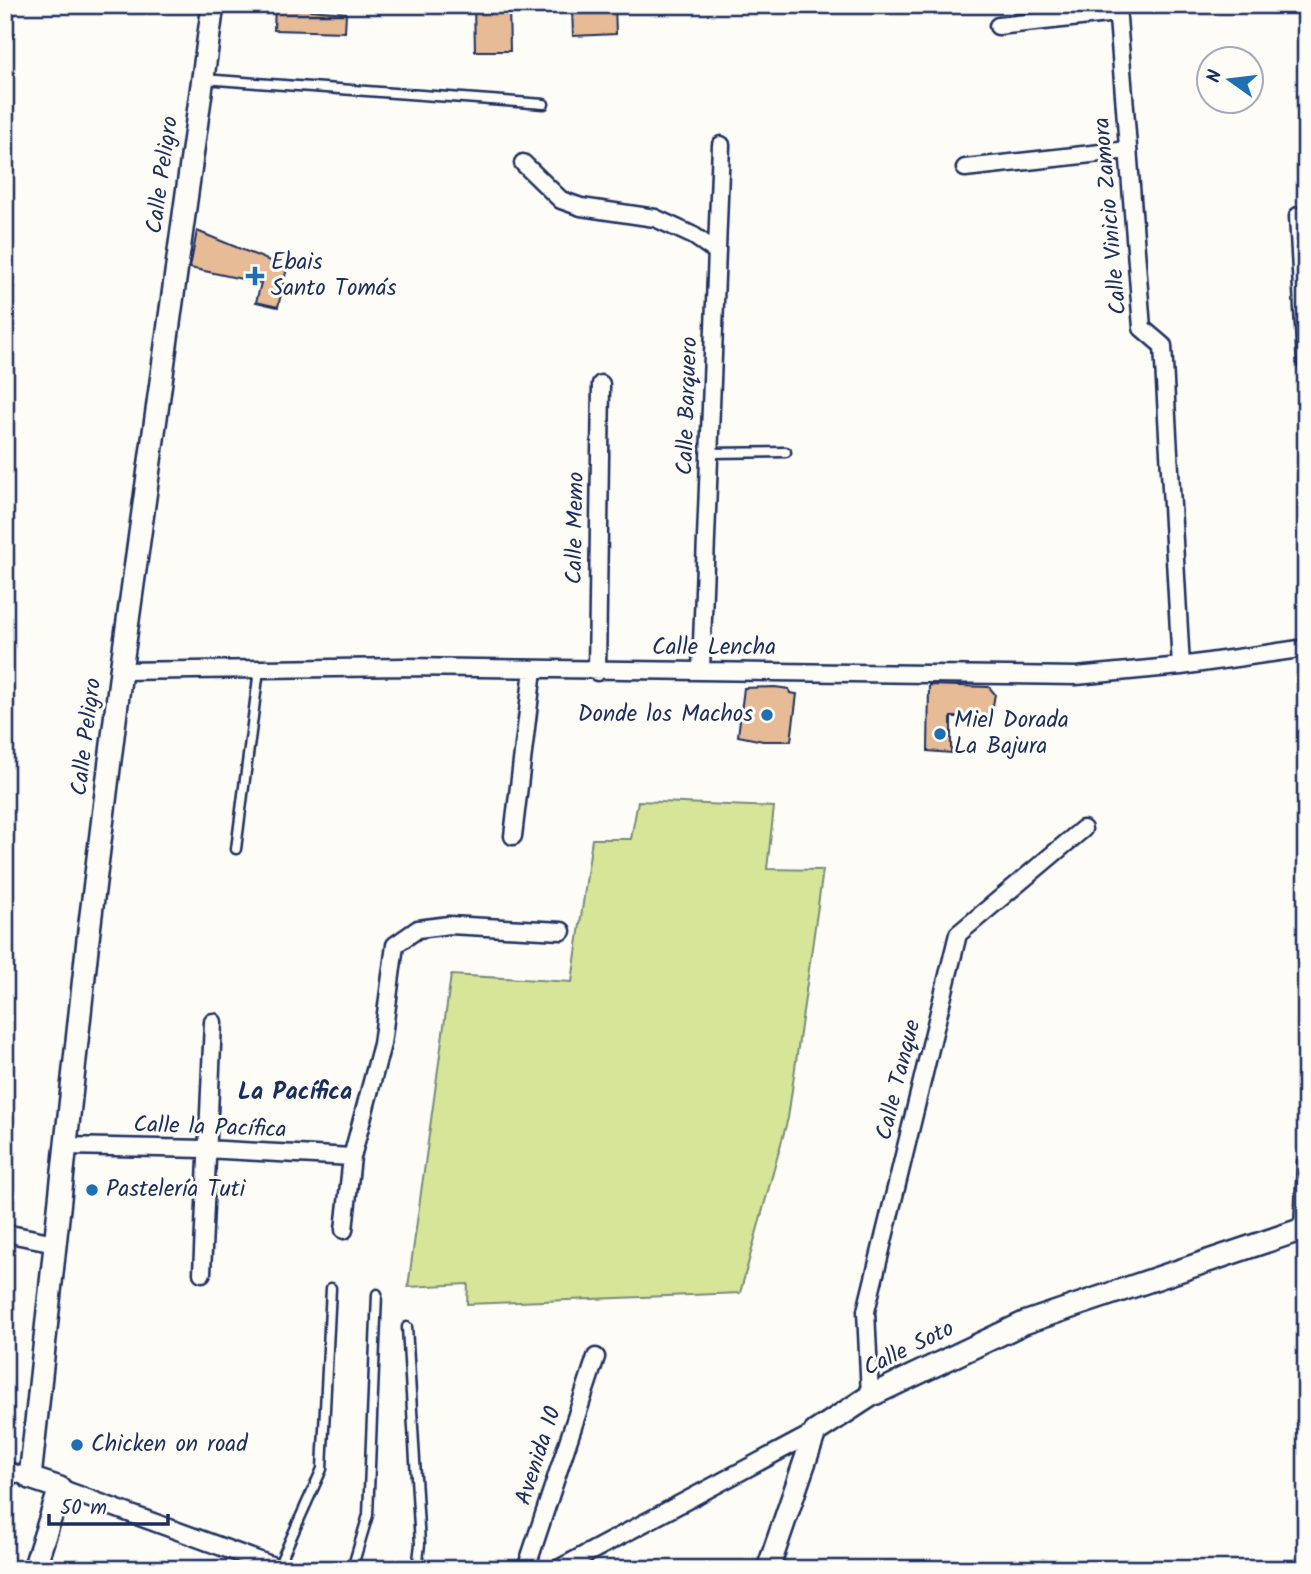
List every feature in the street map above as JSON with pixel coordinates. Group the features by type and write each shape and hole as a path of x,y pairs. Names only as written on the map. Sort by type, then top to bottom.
{"main road":[{"name":"Calle Peligro","path":"30,1478 54,1243 121,671 213,5"},
{"name":"Calle Soto","path":"816,1432 870,1396 1024,1323 1304,1228"},
{"path":"768,1569 816,1432"},
{"path":"30,1478 60,1488 34,1569"}],"street":[{"path":"998,26 1117,9"},
{"name":"Calle Vinicio Zamora","path":"1117,9 1142,328 1163,346 1181,666"},
{"name":"Calle Barquero","path":"701,669 721,145"},
{"path":"965,168 1128,149"},
{"path":"523,163 562,200 581,206 655,218 684,230 717,252"},
{"path":"1297,216 1306,363"},
{"name":"Calle Memo","path":"597,672 601,384"},
{"name":"Calle Lencha","path":"121,671 404,667 597,672 701,669 1076,676 1181,666 1306,648"},
{"path":"513,836 533,670"},
{"name":"Calle Tanque","path":"870,1396 866,1311 958,934 1083,830"},
{"path":"344,1230 352,1157 382,1044 395,945 418,929 449,925 562,931"},
{"path":"202,1273 205,1149 213,1022"},
{"name":"Calle la Pacífica","path":"66,1146 205,1149 352,1157"},
{"path":"1304,1228 1306,1163"},
{"path":"5,1233 54,1243"},
{"name":"Avenida 10","path":"526,1569 596,1357"},
{"name":"Calle Soto","path":"558,1569 816,1432"},
{"path":"5,1470 30,1478"},
{"path":"60,1488 279,1568"}],"lane":[{"path":"203,79 544,104"},
{"path":"709,453 786,452"},
{"path":"236,849 259,670"},
{"path":"279,1568 322,1469 331,1288"},
{"path":"352,1569 368,1515 377,1294"},
{"path":"407,1327 420,1544 417,1569"}],"green space":[{"path":"638,801 774,807 767,869 823,870 788,1118 740,1293 467,1304 468,1284 408,1287 451,975 572,982 592,839 631,839"}],"building":[{"path":"275,5 309,5 309,10 346,13 345,32 274,30"},
{"path":"474,5 509,5 510,51 475,51"},
{"path":"572,5 615,5 616,34 573,36"},
{"name":"Ebais Santo Tomás","path":"197,231 287,268 278,307 256,302 261,283 190,268"},
{"name":"Miel Dorada La Bajura","path":"929,685 989,687 995,694 991,717 951,717 951,753 928,751"},
{"name":"Donde los Machos","path":"744,688 789,689 790,693 797,694 791,741 763,741 738,736"}],"place":[{"name":"Ebais Santo Tomás","path":"255,276"},
{"name":"Donde los Machos","path":"767,715"},
{"name":"Miel Dorada La Bajura","path":"940,734"},
{"name":"Pastelería Tuti","path":"92,1190"},
{"name":"Chicken on road","path":"77,1445"}],"district":[{"name":"La Pacífica","path":"295,1092"}]}
